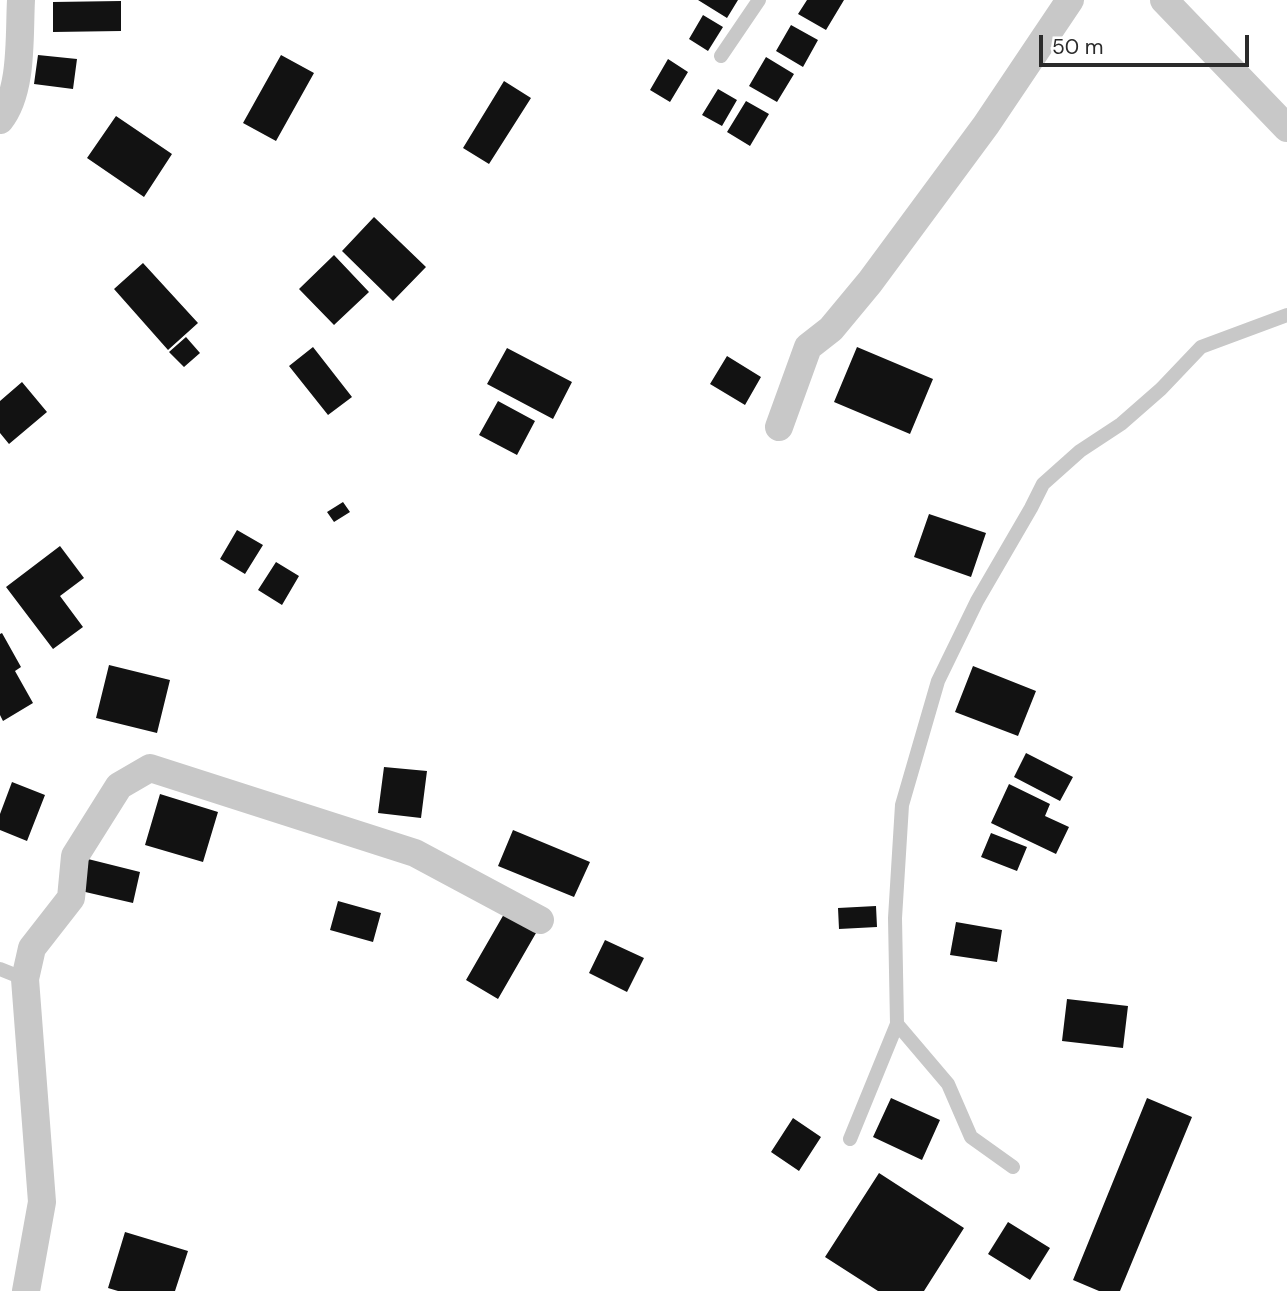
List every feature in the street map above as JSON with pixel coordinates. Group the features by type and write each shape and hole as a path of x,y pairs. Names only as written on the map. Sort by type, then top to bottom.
{"street":[{"path":"0,120 8,110 17,70 21,0"},
{"path":"779,428 808,346 831,328 870,282 986,125 1070,0"},
{"path":"1164,0 1287,128"},
{"path":"26,1291 42,1202 12,974 71,898 75,856 119,786 150,768 415,853 540,920"}],"lane":[{"path":"721,56 760,0"},
{"path":"850,1139 897,1024 895,918 902,805 938,681 977,601 1043,484 1080,451 1121,424 1201,347 1287,315"},
{"path":"897,1024 947,1084 971,1137 1013,1167"}],"building":[{"path":"698,0 738,0 727,18"},
{"path":"807,0 844,0 826,30 798,14"},
{"path":"121,1 121,31 53,32 53,2"},
{"path":"703,15 723,27 708,51 689,39"},
{"path":"791,25 818,40 803,67 776,51"},
{"path":"38,55 77,59 73,89 34,84"},
{"path":"281,55 314,73 276,141 243,123"},
{"path":"766,57 794,74 777,102 749,86"},
{"path":"668,59 688,72 670,102 650,90"},
{"path":"504,81 531,98 489,164 463,148"},
{"path":"718,89 737,100 722,126 702,115"},
{"path":"746,101 769,114 750,146 727,132"},
{"path":"116,116 172,154 144,197 87,158"},
{"path":"374,217 426,267 393,301 342,251"},
{"path":"334,255 369,292 334,325 299,289"},
{"path":"143,263 198,323 168,350 114,289"},
{"path":"186,337 200,353 184,367 169,352"},
{"path":"313,347 352,397 328,415 289,366"},
{"path":"857,347 933,379 910,434 834,402"},
{"path":"507,348 572,382 553,419 487,384"},
{"path":"727,356 761,377 745,405 710,384"},
{"path":"22,382 47,412 9,444 0,433 0,401"},
{"path":"498,401 535,421 517,455 479,435"},
{"path":"343,502 350,512 334,522 327,512"},
{"path":"929,514 986,533 971,577 914,557"},
{"path":"237,530 263,545 245,574 220,559"},
{"path":"60,546 84,578 60,596 83,627 53,649 6,587"},
{"path":"276,562 299,576 282,605 258,590"},
{"path":"2,633 21,667 15,671 33,703 3,721 0,715"},
{"path":"109,665 170,680 157,733 96,718"},
{"path":"973,666 1036,691 1018,736 955,712"},
{"path":"1026,753 1073,777 1060,801 1014,777"},
{"path":"384,767 427,771 421,818 378,813"},
{"path":"12,782 45,795 27,841 0,830 0,814"},
{"path":"1009,784 1050,804 1045,816 1069,827 1056,854 991,823"},
{"path":"160,794 218,812 203,862 145,845"},
{"path":"513,830 590,862 574,897 498,866"},
{"path":"991,833 1027,847 1017,871 981,857"},
{"path":"88,859 140,872 133,903 81,891"},
{"path":"338,901 381,913 373,942 330,930"},
{"path":"876,906 877,927 839,929 838,908"},
{"path":"504,914 536,933 498,999 466,980"},
{"path":"956,922 1002,930 997,962 950,955"},
{"path":"605,940 644,958 627,992 589,973"},
{"path":"1067,999 1128,1006 1123,1048 1062,1041"},
{"path":"891,1098 940,1120 922,1160 873,1137"},
{"path":"1147,1098 1192,1117 1120,1291 1099,1291 1073,1280"},
{"path":"793,1118 821,1137 799,1171 771,1152"},
{"path":"879,1173 964,1228 924,1291 878,1291 825,1257"},
{"path":"1008,1222 1050,1248 1030,1280 988,1254"},
{"path":"125,1232 188,1251 175,1291 118,1291 108,1288"}]}
